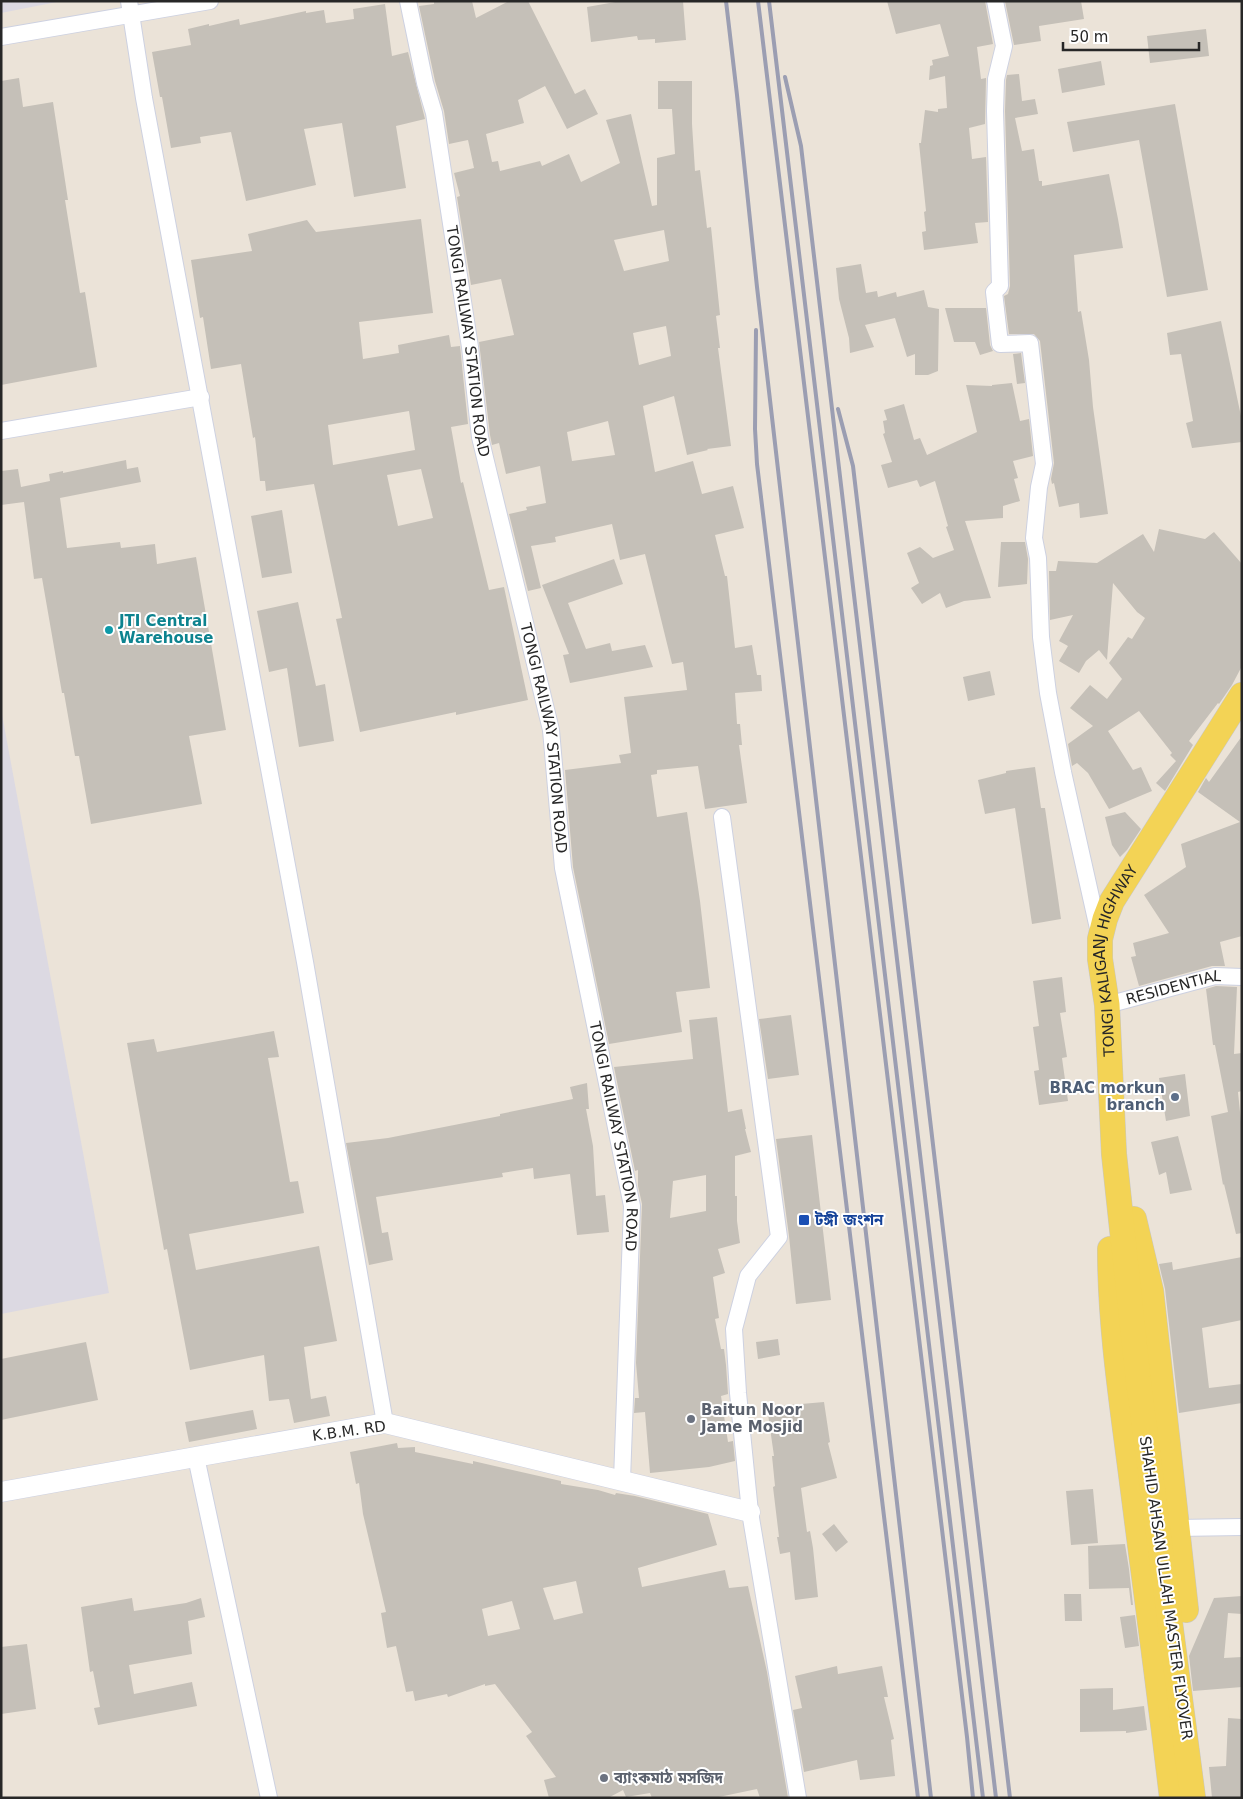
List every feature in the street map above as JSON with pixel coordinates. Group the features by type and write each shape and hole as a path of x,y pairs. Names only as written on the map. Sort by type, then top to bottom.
{"main road":[{"name":"TONGI KALIGANJ HIGHWAY","path":"1138,1378 1114,1154 1107,1004 1100,958 1100,939 1112,901 1242,695"},
{"path":"1114,1154 1138,1231 1151,1291 1176,1528 1211,1798"},
{"path":"1114,1154 1110,1274 1115,1353 1152,1630 1172,1798"},
{"name":"SHAHID AHSAN ULLAH MASTER FLYOVER","path":"1138,1378 1193,1798"}],"street":[{"path":"1,37 129,8 210,1"},
{"name":"TONGI RAILWAY STATION ROAD","path":"408,1 425,83 434,113 470,347 480,437 551,730 563,868 632,1206 622,1480"},
{"path":"995,1 1004,46 996,79 1000,286 994,292 1000,344 1030,343 1044,464 1039,487 1034,538 1038,558 1040,637 1048,693 1063,772 1100,939"},
{"path":"129,8 303,952 385,1424"},
{"path":"1,431 201,397"},
{"path":"722,818 779,1237 748,1276 734,1329 738,1393 750,1512 798,1798"},
{"name":"RESIDENTIAL","path":"1107,1004 1215,976 1242,977"},
{"name":"K.B.M. RD","path":"1,1492 385,1424 750,1512"},
{"path":"196,1457 268,1798"},
{"path":"1176,1528 1242,1527"}],"shaded area":[{"path":"1,1 62,1 1,13"},
{"path":"1,709 109,1293 1,1314"}],"building":[{"path":"434,1 472,1 476,18 509,1 528,1 575,94 585,89 598,114 567,129 545,86 518,100 524,123 486,134 492,162 498,161 500,171 540,161 542,166 569,154 581,182 620,163 606,120 631,114 652,206 657,205 657,158 675,154 672,109 658,109 658,81 692,81 695,171 700,170 707,228 711,227 720,315 716,316 720,348 718,348 731,446 707,449 687,455 674,396 643,406 655,472 693,461 702,494 733,486 744,528 715,535 725,576 727,576 735,648 752,645 757,675 761,675 762,691 735,693 737,724 740,724 742,745 739,745 747,803 705,809 698,766 657,770 657,774 651,775 657,817 687,812 700,901 710,988 676,992 682,1032 609,1044 573,867 565,770 621,763 619,755 631,753 624,697 687,690 683,662 672,664 645,554 620,560 612,524 555,537 556,542 531,546 541,588 528,591 509,514 527,510 526,507 546,503 540,466 506,474 499,443 492,445 479,342 514,335 501,279 471,285 457,197 460,196 454,173 474,168 468,140 449,144 444,111 435,81 419,6 434,4","holes":["664,230 669,261 624,271 614,240","666,326 671,356 639,365 633,333","608,421 615,455 572,461 567,432"]},
{"path":"621,1 683,1 686,40 655,43 655,39 638,40 637,36 591,42 587,7"},
{"path":"887,1 985,1 993,44 977,47 981,79 986,78 985,124 969,128 972,159 986,157 988,222 975,223 978,243 924,250 922,232 926,231 924,212 926,211 919,143 921,143 925,110 938,112 938,109 947,108 945,76 929,80 930,66 933,65 932,60 949,56 940,24 896,34"},
{"path":"1005,1 1081,1 1084,19 1039,26 1041,41 1014,45"},
{"path":"385,4 392,56 408,52 425,119 396,126 406,188 354,197 342,123 304,129 316,185 246,201 231,132 200,137 201,143 171,148 152,52 191,45 188,29 209,24 209,26 239,19 240,25 306,11 306,13 324,10 326,23 354,19 353,9"},
{"path":"1206,29 1209,56 1150,63 1147,36"},
{"path":"1101,61 1105,85 1062,93 1058,69"},
{"path":"1019,74 1022,101 1035,99 1038,114 1015,118 1022,151 1034,149 1039,181 1042,181 1042,186 1109,174 1123,248 1074,255 1078,312 1081,311 1089,360 1093,407 1108,514 1080,518 1079,503 1059,507 1054,483 1052,484 1051,479 1054,463 1040,341 1034,334 1009,334 1004,296 1008,294 1010,286 1005,111 1006,80 1007,75"},
{"path":"19,78 23,107 53,102 68,200 65,200 80,293 85,292 97,367 1,385 1,81"},
{"path":"1175,104 1208,290 1167,297 1139,140 1073,152 1067,122"},
{"path":"421,219 433,313 359,322 363,359 399,353 398,345 449,335 451,347 460,346 468,424 451,427 461,483 463,482 489,590 504,587 528,700 456,715 456,712 360,732 336,619 342,618 314,484 266,491 265,481 260,481 255,437 253,438 241,364 211,369 203,317 200,318 191,260 252,251 248,234 307,220 316,232","holes":["409,411 415,450 333,465 328,425","421,469 433,518 398,526 387,475"]},
{"path":"861,264 866,293 877,291 878,297 896,292 897,297 924,290 928,307 939,309 938,371 928,375 915,375 915,354 907,357 895,318 865,325 874,347 850,353 849,338 839,299 836,268"},
{"path":"945,308 986,308 990,345 993,351 980,355 975,342 954,342"},
{"path":"1221,321 1242,421 1242,442 1192,448 1186,423 1193,421 1181,354 1170,355 1167,333"},
{"path":"1021,353 1025,383 1017,384 1013,354"},
{"path":"1012,383 1020,421 1029,419 1033,456 1013,461 1018,478 1014,479 1020,501 1003,506 1003,518 965,521 991,598 964,601 946,608 940,593 922,604 911,588 919,583 907,553 920,547 933,558 954,550 946,527 948,526 935,481 920,487 917,480 888,488 881,465 892,462 883,434 885,433 883,421 887,420 884,410 904,404 914,440 920,438 927,455 977,432 966,385 992,386"},
{"path":"126,460 127,469 138,467 141,482 60,498 67,548 120,542 121,548 155,544 157,564 196,557 226,730 189,736 202,804 91,824 79,756 75,756 64,693 62,693 42,578 34,579 24,502 1,505 1,471 18,469 21,487 50,481 49,474 63,471 63,473"},
{"path":"282,510 292,573 262,578 251,516"},
{"path":"1159,529 1205,539 1214,532 1242,564 1242,666 1219,704 1189,741 1193,745 1165,791 1156,783 1176,761 1170,755 1172,753 1139,711 1108,731 1133,770 1141,767 1152,791 1109,809 1088,773 1077,763 1072,766 1068,744 1093,726 1070,708 1090,685 1107,699 1122,679 1109,663 1128,637 1132,639 1145,618 1137,612 1113,583 1107,660 1099,650 1086,661 1079,673 1059,661 1068,646 1059,641 1073,615 1050,620 1049,571 1056,571 1058,561 1097,563 1143,534 1154,552"},
{"path":"1001,542 1025,542 1028,559 1027,584 998,587"},
{"path":"614,559 623,584 568,603 586,649 610,643 612,651 645,645 653,667 570,683 563,655 569,654 542,585"},
{"path":"298,602 316,686 325,684 334,741 299,747 287,668 269,672 257,611"},
{"path":"990,671 995,695 968,701 963,677"},
{"path":"1242,736 1242,936 1220,942 1225,966 1212,966 1139,986 1131,957 1136,956 1133,943 1169,933 1144,895 1186,867 1181,844 1240,822 1198,792 1206,778 1209,782"},
{"path":"1035,767 1041,808 1045,808 1061,919 1032,924 1015,808 985,814 978,780 1006,773 1006,771"},
{"path":"1125,812 1141,829 1120,857 1112,845 1105,817"},
{"path":"1062,977 1066,1012 1060,1013 1067,1057 1062,1058 1068,1101 1039,1105 1034,1071 1039,1070 1033,1027 1039,1026 1033,981"},
{"path":"1216,986 1237,987 1234,1054 1242,1053 1242,1091 1238,1092 1242,1132 1242,1233 1236,1234 1223,1185 1211,1116 1228,1112 1215,1045 1213,1045 1206,989"},
{"path":"791,1015 799,1075 768,1079 759,1019"},
{"path":"717,1017 728,1112 742,1109 751,1152 735,1156 735,1196 737,1196 737,1221 740,1243 718,1249 725,1273 713,1277 719,1318 715,1319 721,1349 724,1349 728,1394 721,1396 728,1442 733,1441 735,1461 709,1467 650,1473 645,1412 634,1413 635,1398 639,1398 636,1363 642,1204 638,1186 638,1170 635,1171 614,1067 693,1059 689,1020","holes":["706,1175 706,1211 670,1218 673,1181"]},
{"path":"274,1031 279,1057 268,1058 290,1182 298,1181 304,1213 189,1234 196,1270 319,1246 337,1341 304,1347 311,1399 326,1396 330,1416 294,1423 289,1399 269,1401 264,1355 190,1370 167,1249 164,1250 127,1043 154,1039 157,1052"},
{"name":"BRAC morkun branch","path":"1185,1074 1190,1116 1166,1121 1159,1078"},
{"path":"587,1083 589,1109 586,1109 593,1146 596,1196 605,1195 609,1232 577,1235 570,1174 534,1179 533,1168 502,1173 503,1177 376,1197 382,1233 388,1232 393,1260 369,1265 346,1143 388,1138 500,1116 500,1114 573,1099 570,1087"},
{"name":"টঙ্গী জংশন","path":"812,1135 831,1300 796,1304 776,1139"},
{"path":"1178,1136 1192,1190 1170,1194 1166,1172 1159,1175 1151,1142"},
{"path":"1242,1257 1242,1320 1202,1328 1209,1388 1242,1384 1242,1403 1179,1413 1165,1289 1159,1264 1172,1262 1173,1270"},
{"path":"778,1339 780,1355 758,1359 756,1342"},
{"path":"86,1342 98,1400 1,1420 1,1359"},
{"path":"824,1402 830,1442 828,1443 837,1478 801,1488 807,1532 810,1531 813,1548 818,1597 795,1600 790,1552 780,1554 777,1537 779,1537 773,1487 775,1486 772,1456 774,1456 767,1407"},
{"path":"253,1410 257,1429 189,1442 185,1422"},
{"path":"397,1443 398,1448 415,1447 415,1452 473,1464 473,1461 561,1481 561,1484 598,1490 615,1495 616,1493 635,1496 708,1514 717,1545 638,1568 642,1587 725,1570 729,1588 748,1586 767,1672 788,1798 760,1798 757,1789 714,1798 652,1798 650,1793 626,1797 623,1790 608,1798 549,1798 544,1780 556,1777 526,1736 532,1732 495,1684 485,1686 485,1684 448,1697 447,1694 415,1701 413,1691 406,1692 396,1646 387,1648 381,1613 386,1612 363,1514 359,1483 356,1484 350,1452","holes":["576,1581 583,1613 554,1620 543,1588","512,1601 520,1629 488,1636 482,1609"]},
{"path":"1093,1489 1098,1543 1071,1545 1066,1491"},
{"path":"834,1524 848,1542 836,1552 822,1534"},
{"path":"1125,1544 1133,1605 1131,1605 1129,1588 1089,1589 1088,1546"},
{"path":"1064,1594 1081,1594 1082,1621 1065,1621"},
{"path":"1242,1596 1242,1614 1228,1613 1224,1658 1242,1657 1242,1687 1193,1691 1189,1656 1214,1598"},
{"path":"132,1598 134,1611 186,1603 201,1598 205,1617 188,1621 192,1654 129,1665 134,1694 192,1682 197,1706 98,1725 94,1708 100,1707 93,1671 90,1672 81,1607"},
{"path":"1135,1615 1139,1646 1125,1648 1120,1617"},
{"path":"27,1644 36,1709 1,1714 1,1647"},
{"path":"837,1666 838,1674 882,1666 888,1697 884,1697 894,1739 891,1740 895,1776 860,1780 857,1760 804,1772 793,1710 802,1708 795,1676"},
{"path":"1113,1688 1113,1710 1144,1706 1147,1730 1126,1733 1126,1731 1080,1732 1080,1689"},
{"path":"1228,1718 1242,1719 1242,1798 1212,1798 1209,1767 1226,1766"}],"railway":[{"path":"726,1 757,287 931,1798"},
{"path":"758,1 973,1798"},
{"path":"769,1 983,1798"},
{"path":"785,77 801,146 996,1798"},
{"path":"756,330 755,429 757,464 918,1798"},
{"path":"838,409 853,466 1010,1798"}],"place":[{"name":"JTI Central Warehouse","path":"109,630"},
{"name":"BRAC morkun branch","path":"1175,1097"},
{"name":"টঙ্গী জংশন","path":"804,1220"},
{"name":"Baitun Noor Jame Mosjid","path":"691,1419"},
{"name":"ব্যাংকমাঠ মসজিদ","path":"604,1778"}]}
